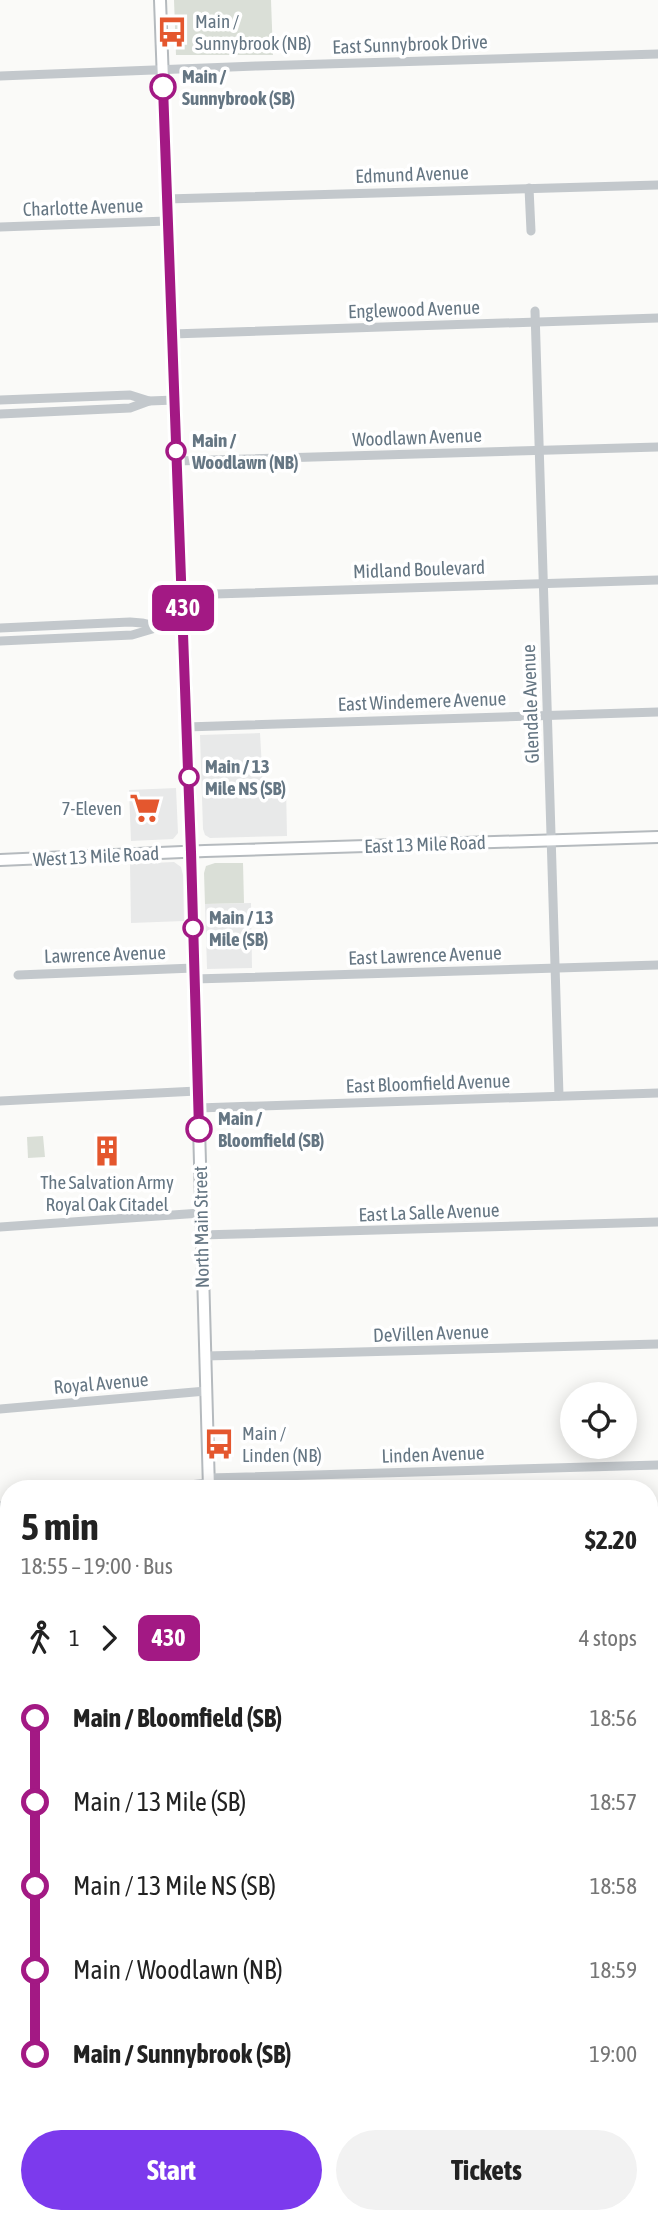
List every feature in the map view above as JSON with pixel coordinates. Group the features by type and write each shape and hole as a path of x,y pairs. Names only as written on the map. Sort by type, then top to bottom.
{"main road":[{"name":"North Main Street","path":"160,0 191,852 209,1480"},
{"name":"East 13 Mile Road","path":"191,852 658,837"},
{"name":"West 13 Mile Road","path":"0,860 191,852"}],"street":[{"name":"East Sunnybrook Drive","path":"0,76 658,54"},
{"name":"Edmund Avenue","path":"166,199 658,185"},
{"path":"529,188 531,230"},
{"name":"Charlotte Avenue","path":"0,227 167,221"},
{"name":"Glendale Avenue","path":"535,311 559,1096"},
{"name":"Englewood Avenue","path":"172,334 658,318"},
{"path":"0,400 130,395 149,401"},
{"path":"0,414 130,408 149,401 175,400"},
{"name":"Woodlawn Avenue","path":"177,461 658,447"},
{"name":"Midland Boulevard","path":"182,595 658,580"},
{"path":"0,628 130,622 159,627 183,626"},
{"path":"0,641 132,635 159,627"},
{"name":"East Windemere Avenue","path":"186,727 658,712"},
{"name":"East Lawrence Avenue","path":"194,974 658,965"},
{"name":"Lawrence Avenue","path":"18,975 194,974"},
{"path":"0,1101 197,1091"},
{"name":"East Bloomfield Avenue","path":"198,1108 658,1094"},
{"path":"0,1227 201,1213"},
{"name":"East La Salle Avenue","path":"201,1235 658,1222"},
{"name":"DeVillen Avenue","path":"205,1356 658,1344"},
{"name":"Royal Avenue","path":"0,1409 206,1391"},
{"name":"Linden Avenue","path":"284,1480 658,1465"}],"shaded area":[{"path":"174,0 271,0 273,55 176,55"},
{"path":"260,733 263,786 286,786 287,836 210,838 205,835 203,829 200,735"},
{"path":"176,788 178,833 173,839 131,841 129,790"},
{"path":"174,862 181,867 183,875 184,921 131,923 130,864"},
{"path":"215,863 243,863 244,903 205,904 206,866"},
{"path":"251,903 252,968 207,969 205,904"},
{"path":"43,1136 45,1157 28,1158 27,1137"}],"bus line":[{"name":"430","path":"163,87 199,1129"}],"place":[{"name":"Main / Sunnybrook (NB)","path":"172,32"},
{"name":"Main / Sunnybrook (SB)","path":"163,87"},
{"name":"Main / Woodlawn (NB)","path":"176,451"},
{"name":"Main / 13 Mile NS (SB)","path":"189,777"},
{"name":"7-Eleven","path":"145,808"},
{"name":"Main / 13 Mile (SB)","path":"193,928"},
{"name":"Main / Bloomfield (SB)","path":"199,1129"},
{"name":"The Salvation Army Royal Oak Citadel","path":"107,1151"},
{"name":"Main / Linden (NB)","path":"219,1444"}]}
